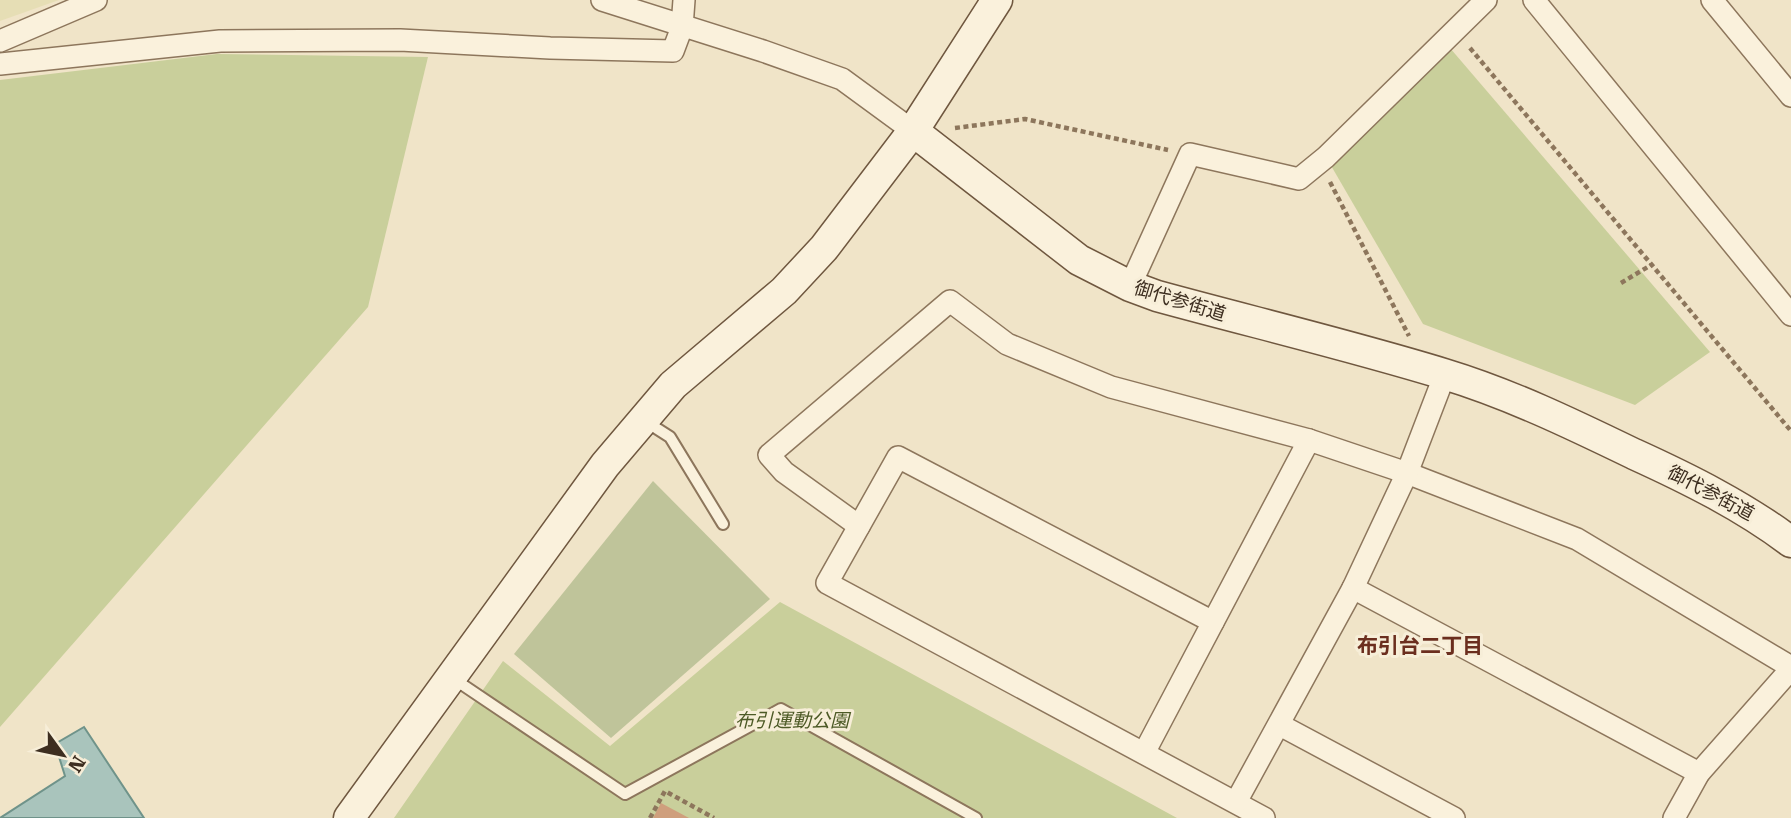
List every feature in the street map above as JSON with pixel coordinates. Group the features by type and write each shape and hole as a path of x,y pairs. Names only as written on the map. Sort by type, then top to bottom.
{"street":[{"path":"0,41 96,0"},
{"name":"御代参街道","path":"602,0 842,79 1079,260 1130,286 1170,300 1445,374 1567,422 1660,466 1758,518 1791,542"},
{"path":"0,64 220,40 400,40 673,51 682,27 684,0"},
{"path":"349,818 605,465 673,385 784,291 824,248 913,131 997,0"},
{"path":"1130,286 1190,155 1299,179 1320,162 1486,0"},
{"path":"1534,0 1791,315"},
{"path":"1712,0 1791,96"},
{"path":"859,526 784,472 769,455 950,301 1007,344 1111,387 1309,440 1407,473 1577,539 1791,668 1699,773 1674,818"},
{"path":"1236,802 1353,588 1407,473 1445,374"},
{"path":"1144,753 1309,440"},
{"path":"1213,622 898,457 827,583 1264,818"},
{"path":"1353,588 1699,773"},
{"path":"1280,725 1454,818"}],"lane":[{"path":"642,419 670,438 723,524"},
{"path":"452,677 625,794 781,709 976,818"}],"path":[{"path":"1455,30 1791,431"},
{"path":"955,128 1025,119 1190,155"},
{"path":"1320,162 1413,344"},
{"path":"1622,283 1651,265"},
{"path":"650,818 665,791 714,818"}],"shaded area":[{"path":"0,0 59,0 0,21"}],"green space":[{"path":"1444,41 1710,352 1635,405 1423,324 1326,157"},
{"path":"217,54 428,57 368,307 0,727 0,80"},
{"path":"653,481 770,599 611,738 514,654"},
{"name":"布引運動公園","path":"780,602 1177,818 394,818 503,661 610,746"}],"water":[{"path":"84,727 144,818 0,818 65,776 55,744"}],"building":[{"path":"661,803 689,818 653,818"}],"district":[{"name":"布引台二丁目","path":"1420,646"}]}
